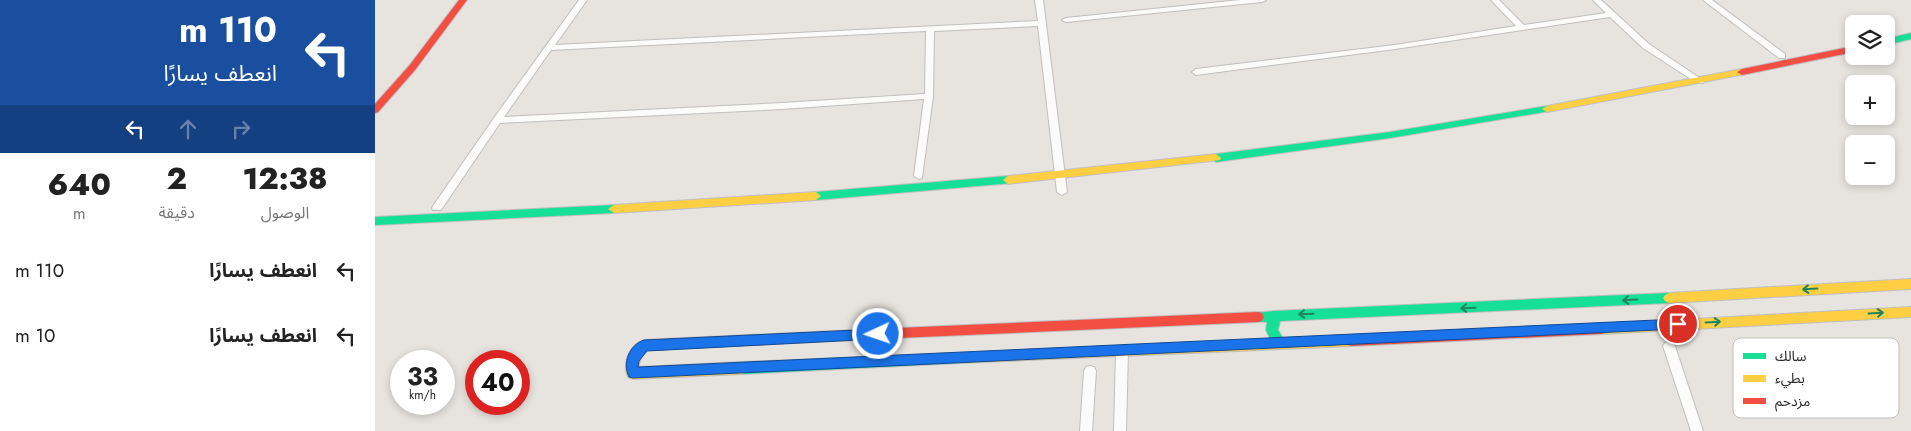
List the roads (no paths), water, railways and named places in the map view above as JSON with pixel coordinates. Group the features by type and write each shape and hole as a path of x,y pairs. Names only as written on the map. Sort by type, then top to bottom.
{"street":[{"path":"375,110 412,68 463,0"},
{"path":"437,208 583,0"},
{"path":"1039,0 1062,192"},
{"path":"1066,20 1262,0"},
{"path":"1495,0 1522,28"},
{"path":"1597,0 1646,46 1700,81"},
{"path":"1707,0 1782,56"},
{"path":"1196,72 1306,59 1613,14"},
{"path":"549,48 1043,23"},
{"path":"919,176 929,96 930,29"},
{"path":"1895,40 1911,36"},
{"path":"375,221 767,201 1061,174 1322,145 1556,107 1700,81 1845,51"},
{"path":"497,120 764,107 929,96"},
{"path":"1911,284 1587,302 644,346 632,359 631,367 633,373 1280,344 1911,312"},
{"path":"1274,316 1272,330 1280,344"},
{"path":"1669,346 1697,431"},
{"path":"1120,431 1123,351"},
{"path":"1085,431 1090,371"}]}
